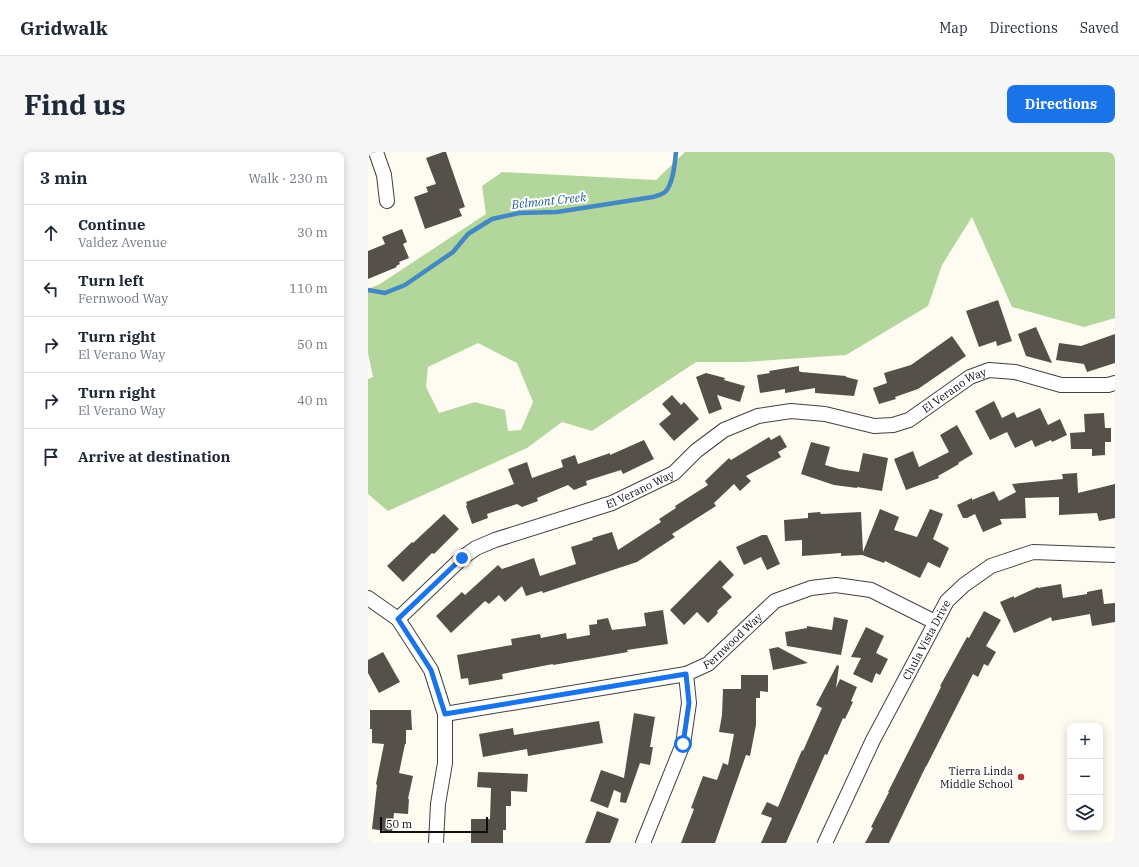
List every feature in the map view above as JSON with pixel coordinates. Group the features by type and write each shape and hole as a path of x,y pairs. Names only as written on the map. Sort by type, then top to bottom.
{"street":[{"path":"376,152 384,175 387,201"},
{"name":"El Verano Way","path":"398,619 462,558 476,548 495,540 612,504 674,473 696,451 724,430 758,416 791,411 825,414 874,426 893,425 909,420 970,377 989,370 1015,372 1062,385 1108,385 1115,383"},
{"name":"Chula Vista Drive","path":"825,843 873,740 947,601 964,585 991,566 1033,552 1115,555"},
{"name":"Fernwood Way","path":"445,714 686,674 708,664 775,601 811,588 836,585 871,590 935,622"},
{"path":"368,598 398,619 431,670 445,714 445,763 438,804 436,843"},
{"path":"643,843 683,744 689,703 686,674"}],"green space":[{"path":"685,152 1115,152 1115,318 1084,327 1012,307 972,217 942,265 928,306 846,355 744,362 696,362 592,431 562,422 527,448 388,511 368,494 368,379 373,377 368,353 368,289 380,284 486,214 482,186 502,172 656,180","holes":["478,343 517,363 533,402 521,430 508,431 505,410 475,402 439,413 426,387 428,367"]}],"building":[{"path":"446,152 465,207 459,209 462,216 425,229 414,197 428,192 426,187 436,184 426,158"},
{"path":"402,229 407,242 403,244 409,258 399,262 400,264 396,266 397,267 368,279 368,251 385,244 382,237"},
{"path":"998,300 1012,341 997,346 996,341 979,347 966,311"},
{"path":"1036,327 1052,363 1026,356 1018,334"},
{"path":"1115,334 1115,363 1087,372 1084,364 1056,360 1059,343 1081,346"},
{"path":"952,336 966,356 918,389 895,397 896,399 879,404 873,388 887,383 884,373 911,365"},
{"path":"799,366 799,371 801,372 846,376 858,380 854,396 815,393 815,388 785,393 785,389 760,393 757,375 770,373 769,371"},
{"path":"706,373 725,378 724,380 745,386 740,402 717,395 722,409 709,414 696,377"},
{"path":"672,395 681,405 684,402 699,419 674,441 659,424 671,414 662,404"},
{"path":"994,401 1002,418 1014,412 1017,418 1040,408 1048,425 1060,419 1067,435 1052,442 1051,440 1035,447 1032,440 1015,448 1007,432 990,440 975,411"},
{"path":"1104,413 1105,428 1111,428 1111,442 1105,442 1105,455 1092,456 1092,449 1071,449 1070,433 1085,432 1084,414"},
{"path":"957,425 973,454 938,476 939,478 906,490 894,459 913,451 919,467 949,452 940,435"},
{"path":"780,435 787,447 778,452 781,457 746,476 751,481 740,491 734,484 714,503 716,506 672,534 675,537 637,562 543,593 542,591 526,596 522,586 505,602 499,595 489,604 485,601 451,633 436,616 462,592 465,595 498,565 502,569 534,558 540,576 576,564 571,547 593,540 592,538 612,532 618,550 661,522 659,519 676,508 675,506 708,485 705,481 729,458 731,460 769,437 771,440"},
{"path":"644,440 654,459 623,474 621,470 586,481 587,485 574,490 568,485 537,498 538,501 522,507 517,504 487,514 488,518 472,524 466,502 514,484 508,469 527,462 532,478 563,467 561,460 575,455 578,464 610,453 610,455"},
{"path":"811,442 830,447 825,465 839,469 859,472 863,453 888,458 882,491 834,485 801,474"},
{"path":"1077,473 1078,493 1115,484 1115,518 1099,521 1097,513 1059,515 1059,497 1025,498 1026,518 1000,519 1002,524 983,532 975,514 967,518 963,518 957,505 972,498 972,500 994,491 999,501 1016,492 1012,484 1063,479 1062,474"},
{"path":"880,509 899,517 894,530 917,537 930,509 943,514 933,539 949,548 940,568 928,562 920,578 885,561 884,563 862,555 841,556 841,553 802,556 802,540 785,541 784,520 808,518 808,513 820,512 821,514 861,512 863,552"},
{"path":"444,514 459,529 403,582 387,566"},
{"path":"762,535 767,535 780,564 767,570 761,557 744,565 736,547"},
{"path":"720,560 734,575 722,587 732,597 717,611 718,613 708,623 697,612 684,625 670,610"},
{"path":"1061,584 1063,598 1087,594 1087,592 1102,589 1104,604 1115,603 1115,622 1092,626 1090,614 1052,621 1051,617 1014,633 1000,602 1014,596 1014,598 1038,587"},
{"path":"663,610 668,644 627,650 628,652 502,674 503,679 469,685 468,678 461,679 457,655 512,645 511,639 540,634 541,638 566,633 567,639 590,635 589,625 597,624 597,620 608,618 612,630 646,626 644,613"},
{"path":"984,611 1001,620 986,646 996,652 988,666 984,664 978,677 973,674 889,843 865,843 873,828 871,827 941,687 940,686 967,637 969,638"},
{"path":"834,617 848,620 841,655 787,646 785,632 807,628 807,626 832,630"},
{"path":"866,627 884,636 876,653 888,659 880,675 876,673 872,683 853,674 861,658 851,657"},
{"path":"778,647 808,663 773,670 769,649"},
{"path":"383,652 400,682 379,693 368,673 368,660"},
{"path":"837,665 839,666 836,688 840,679 857,687 851,701 853,702 845,719 843,718 827,755 825,754 786,843 761,843 772,818 761,814 767,802 778,807 802,750 803,751 822,708 816,705"},
{"path":"741,675 768,675 768,692 760,691 760,698 756,698 756,725 750,756 746,755 715,843 681,843 694,809 691,808 703,776 717,780 723,763 728,765 734,734 719,732 722,715 723,689 741,689"},
{"path":"370,710 411,710 412,730 406,730 406,744 399,773 413,776 408,799 408,814 394,813 392,832 372,829 376,784 384,744 372,743"},
{"path":"634,713 655,717 650,747 653,747 650,765 640,763 626,803 620,802 621,793 614,790 608,808 590,801 601,770 624,778"},
{"path":"599,721 603,743 528,756 527,749 483,757 479,734 513,728 514,735"},
{"path":"478,772 528,774 527,792 511,791 511,806 506,806 506,830 503,830 503,843 471,843 471,819 490,819 491,788 477,787"},
{"path":"597,811 619,819 610,843 585,843"}],"waterway":[{"name":"Belmont Creek","path":"368,290 385,293 405,285 453,252 468,234 492,219 519,213 557,212 660,195 668,189 670,184 676,152"}],"place":[{"name":"Tierra Linda Middle School","path":"1021,777"}],"route":[{"path":"462,558 398,619 431,670 445,714 686,674 689,703 683,744"}]}
